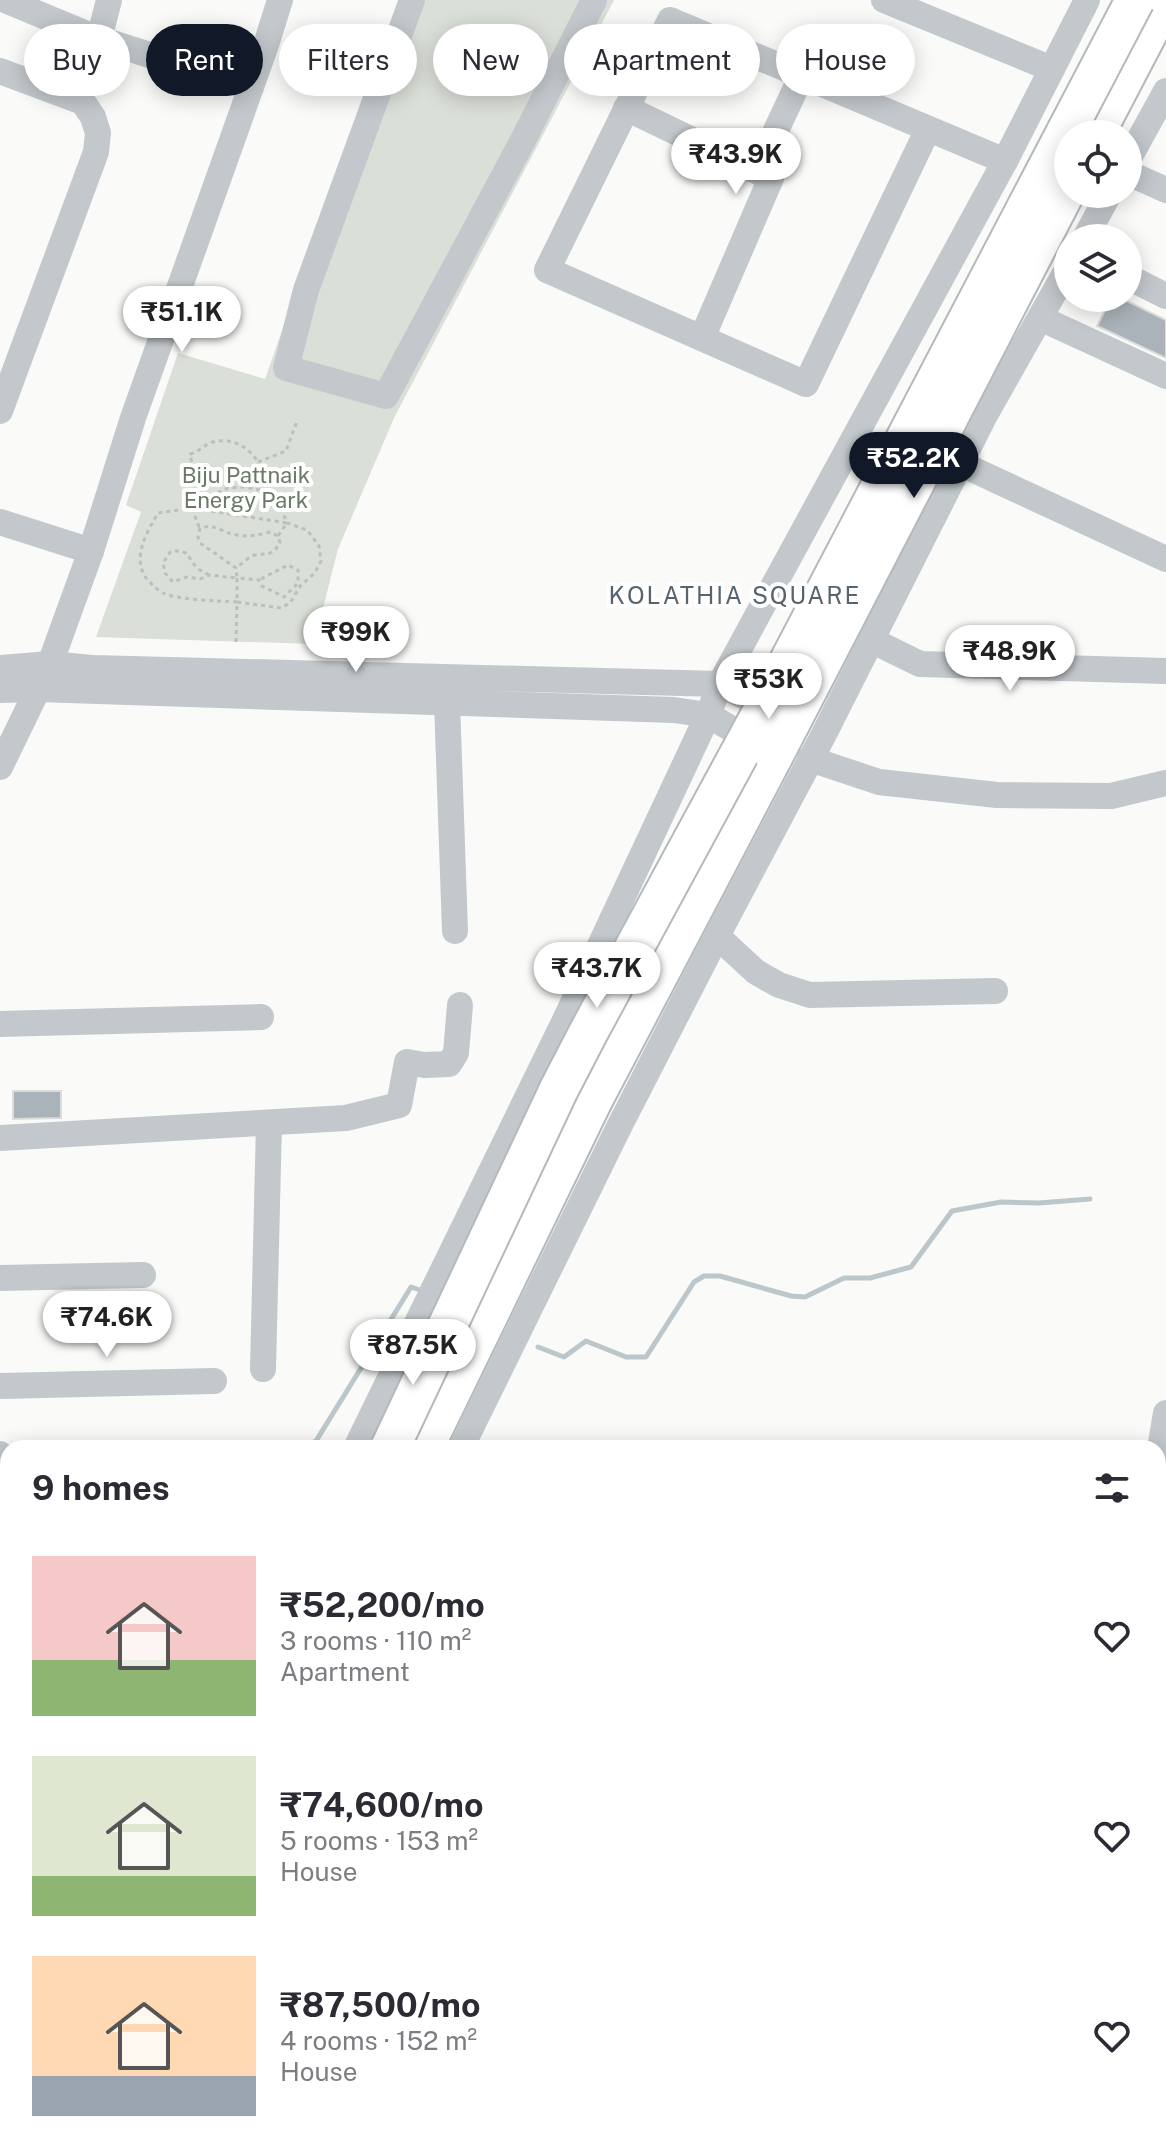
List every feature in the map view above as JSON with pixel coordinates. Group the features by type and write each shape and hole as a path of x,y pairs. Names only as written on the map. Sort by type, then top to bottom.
{"highway":[{"path":"394,1440 574,1061 776,686 1135,0"},
{"path":"1102,120 1165,0"},
{"path":"428,1440 593,1100 1057,208"}],"street":[{"path":"5,0 63,24"},
{"path":"103,24 109,0"},
{"path":"263,51 280,0"},
{"path":"412,0 306,290 286,368 386,396 594,0"},
{"path":"884,0 1052,69"},
{"path":"360,1440 565,1020 720,684 1005,161 1087,0"},
{"path":"776,64 670,20 547,270 806,384 928,129"},
{"path":"0,71 83,102 93,117 98,133 96,152 0,411"},
{"path":"1142,135 1166,91"},
{"path":"0,767 50,664 91,551 133,418 248,96"},
{"path":"757,171 792,96"},
{"path":"851,96 1005,161"},
{"path":"626,108 771,178 702,338"},
{"path":"1142,179 1166,190"},
{"path":"1142,284 1166,296"},
{"path":"465,1440 717,936 823,736 985,415 1054,293"},
{"path":"1040,318 1166,376"},
{"path":"961,464 1166,559"},
{"path":"0,522 91,551"},
{"path":"871,640 920,664 1166,671"},
{"path":"0,668 50,664 92,668 720,684 823,736"},
{"path":"0,690 674,710 708,715 807,765 879,782 997,795 1111,796 1166,783"},
{"path":"447,702 455,931"},
{"path":"717,936 756,972 779,985 810,995 995,991"},
{"path":"0,1138 346,1118 399,1105 407,1062 449,1064 456,1053 460,1005"},
{"path":"0,1024 261,1017"},
{"path":"263,1369 269,1123"},
{"path":"0,1278 143,1275"},
{"path":"0,1386 214,1381"},
{"path":"1162,1440 1166,1413"}],"path":[{"path":"245,487 258,462 286,451 297,421"},
{"path":"200,501 190,454 199,452 212,442 236,442 250,450 258,462"},
{"path":"192,508 228,488 245,487 260,490 279,503 287,523"},
{"path":"192,508 200,528 200,543 236,568 236,642"},
{"path":"192,508 287,523 307,530 319,546 321,561 290,603 281,608 162,593 145,579 138,560 145,535 158,513 192,508"},
{"path":"278,536 287,523"},
{"path":"200,528 208,525 234,535 254,536 270,532 278,536 280,543 276,550 265,556 253,555 236,568"},
{"path":"209,575 173,582 165,573 163,563 171,551 183,551 192,557 197,568 209,575 259,580 288,565 298,570 298,583 284,597 262,586 259,580"}],"green space":[{"name":"Biju Pattnaik Energy Park","path":"399,0 614,0 601,24 564,24 564,95 394,418 338,549 314,644 96,637 141,512 126,505 178,353 265,379 365,96 417,96 417,24 391,24"}],"building":[{"path":"1142,308 1166,320 1166,358 1097,326 1104,312 1142,312"},
{"path":"13,1091 61,1091 61,1118 13,1119"}],"waterway":[{"path":"538,1347 564,1357 586,1341 626,1357 646,1357 694,1282 704,1276 720,1276 805,1297 844,1278 870,1278 911,1267 952,1211 1001,1202 1090,1199"},
{"path":"317,1440 411,1287 426,1292"}],"district":[{"name":"KOLATHIA SQUARE","path":"735,595"}]}
